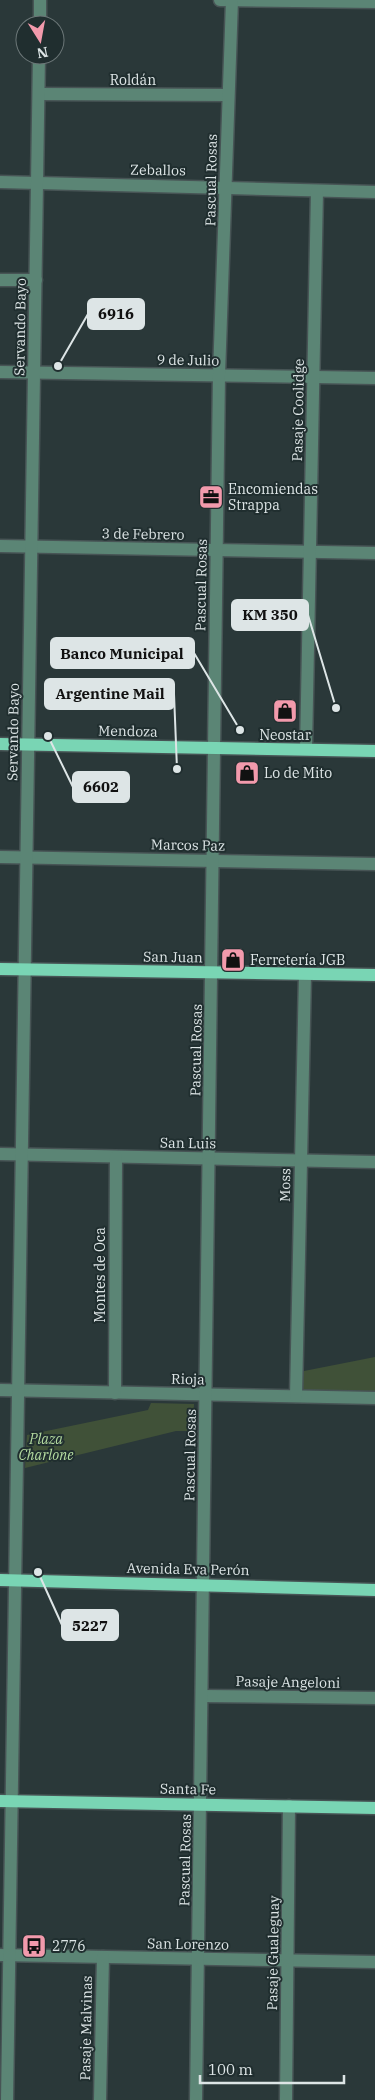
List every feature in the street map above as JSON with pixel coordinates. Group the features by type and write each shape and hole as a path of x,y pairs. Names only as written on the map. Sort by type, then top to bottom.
{"main road":[{"name":"Mendoza","path":"0,744 375,751"},
{"name":"San Juan","path":"0,969 375,975"},
{"name":"Avenida Eva Perón","path":"0,1580 375,1590"},
{"name":"Santa Fe","path":"6,1801 375,1808"}],"street":[{"path":"40,0 40,15"},
{"path":"220,0 375,2"},
{"name":"Pascual Rosas","path":"196,2100 219,376 232,0"},
{"name":"Servando Bayo","path":"7,2100 4,1955 6,1801 15,1581 39,65"},
{"name":"Roldán","path":"38,94 228,95"},
{"name":"Zeballos","path":"0,182 375,192"},
{"name":"Pasaje Coolidge","path":"306,749 317,191"},
{"path":"0,280 36,280"},
{"name":"9 de Julio","path":"0,372 375,378"},
{"name":"3 de Febrero","path":"0,546 375,554"},
{"name":"Marcos Paz","path":"0,857 375,864"},
{"name":"Moss","path":"296,1396 304,974"},
{"name":"San Luis","path":"0,1154 375,1162"},
{"name":"Montes de Oca","path":"114,1393 116,1157"},
{"name":"Rioja","path":"0,1390 375,1398"},
{"name":"Pasaje Angeloni","path":"202,1696 375,1698"},
{"name":"Pasaje Gualeguay","path":"286,2100 290,1806"},
{"name":"San Lorenzo","path":"4,1955 375,1962"},
{"name":"Pasaje Malvinas","path":"100,2100 103,1957"}],"green space":[{"path":"375,1357 375,1392 299,1391 299,1372"},
{"name":"Plaza Charlone","path":"151,1403 194,1404 193,1431 176,1431 25,1468 27,1435 148,1410"}],"place":[{"name":"6916","path":"58,366"},
{"name":"Encomiendas Strappa","path":"211,497"},
{"name":"KM 350","path":"336,708"},
{"name":"Neostar","path":"285,711"},
{"name":"Banco Municipal","path":"240,730"},
{"name":"6602","path":"48,736"},
{"name":"Argentine Mail","path":"177,769"},
{"name":"Lo de Mito","path":"247,773"},
{"name":"Ferretería JGB","path":"233,960"},
{"name":"5227","path":"38,1572"},
{"name":"2776","path":"34,1946"}]}
